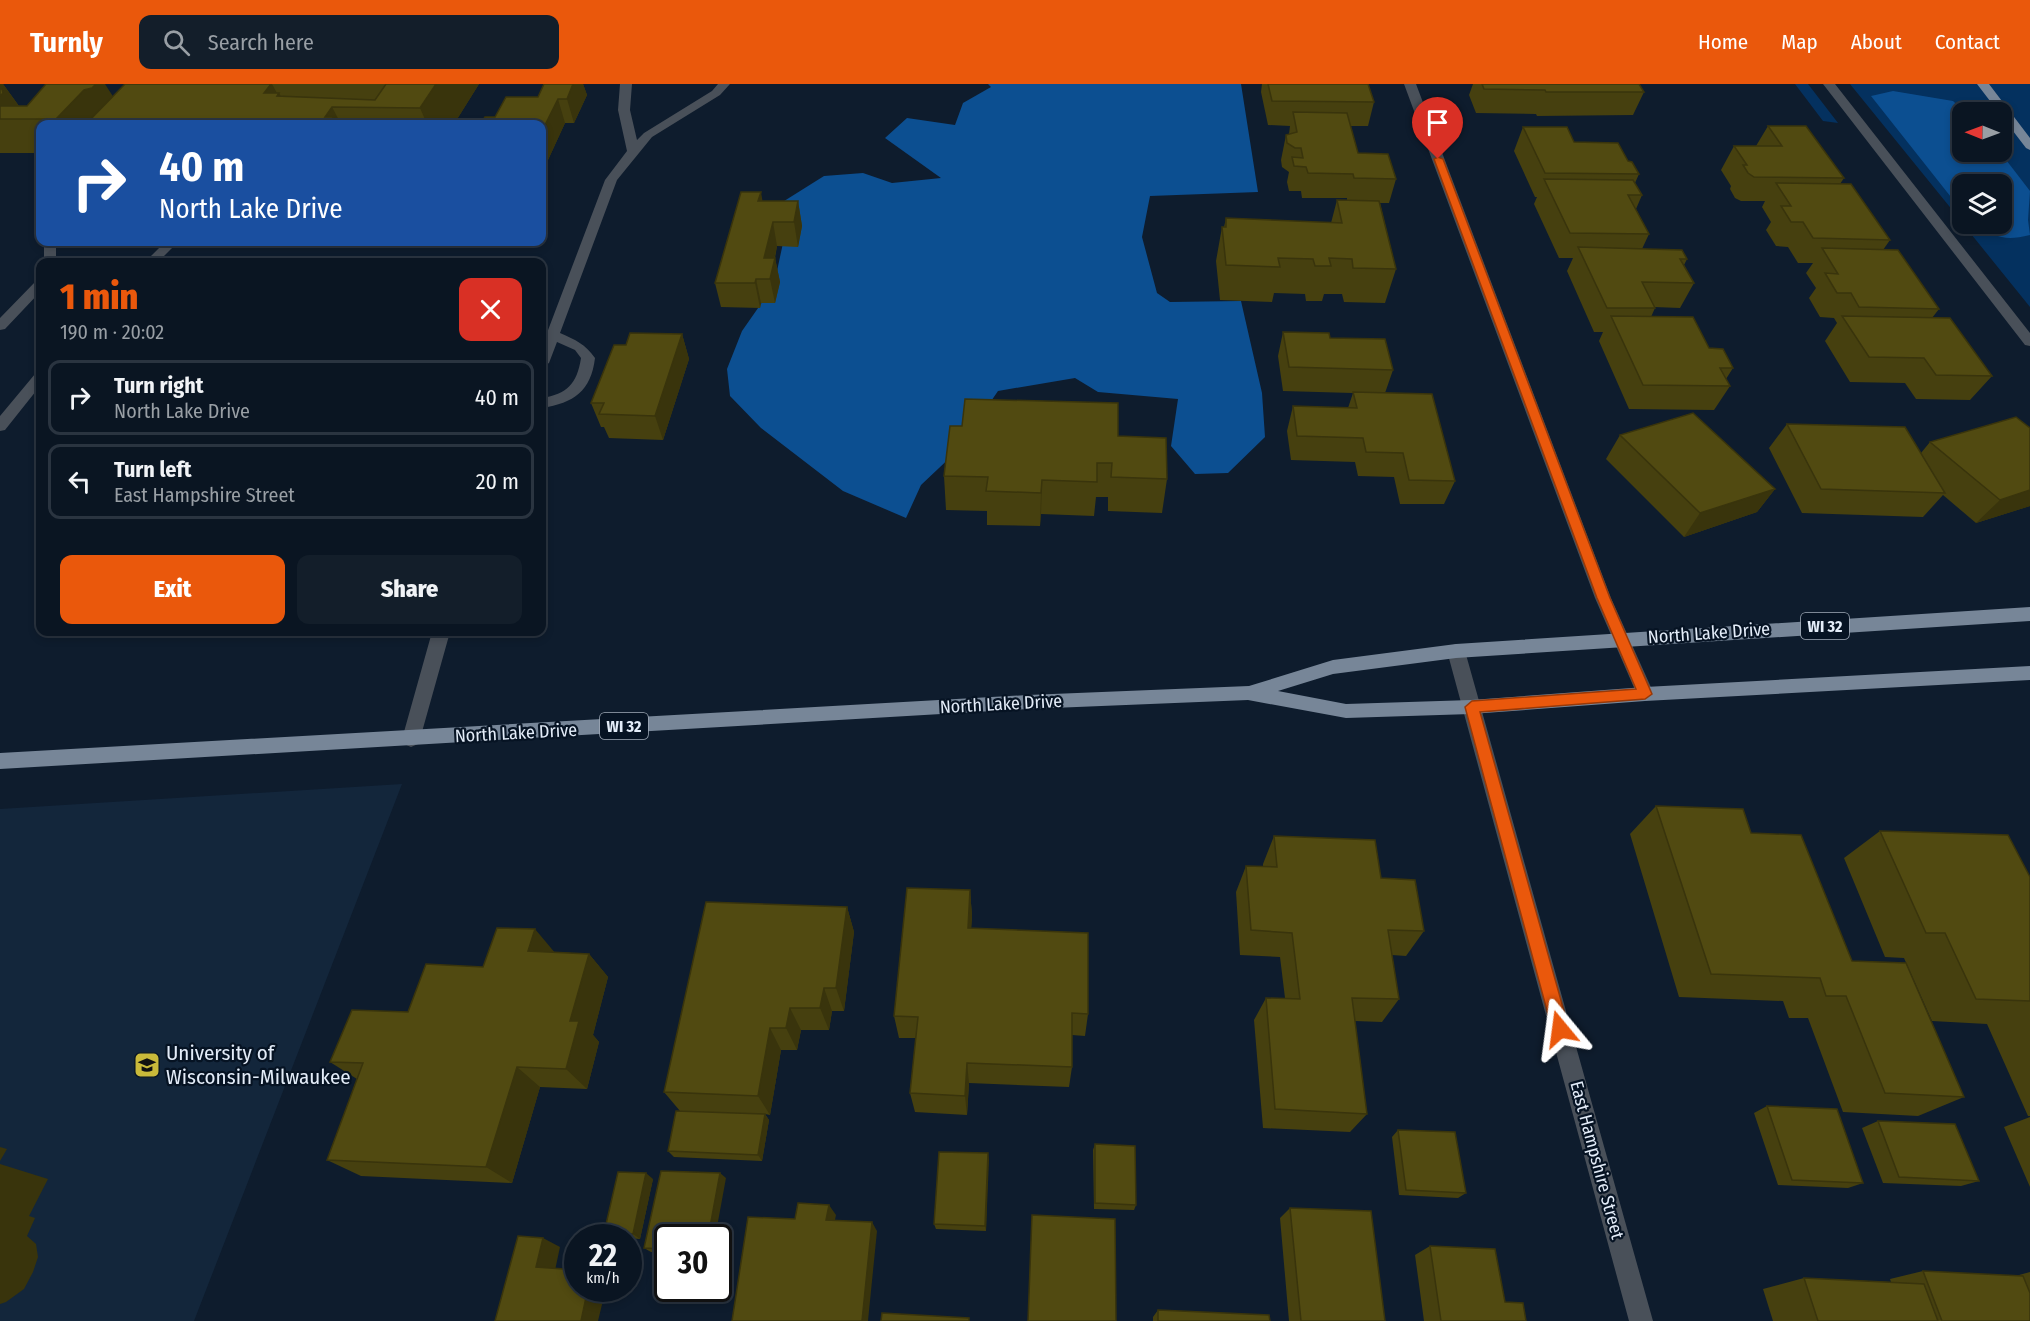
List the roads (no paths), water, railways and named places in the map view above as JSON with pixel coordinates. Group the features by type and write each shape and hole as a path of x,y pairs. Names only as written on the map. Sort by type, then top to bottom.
{"main road":[{"path":"1983,84 2030,146"},
{"name":"North Lake Drive","path":"1248,693 1333,667 1456,651 2030,614"},
{"name":"North Lake Drive","path":"0,761 1005,704 1248,693 1346,711 1472,707 1645,694 2030,673"}],"street":[{"path":"626,84 624,110 633,151"},
{"path":"546,353 611,180 648,135 716,93 724,84"},
{"path":"1410,84 1620,640 1645,694"},
{"path":"1829,84 2030,342"},
{"path":"156,258 168,246"},
{"path":"0,326 36,289"},
{"path":"546,403 562,401 577,391 586,375 588,358 580,347 553,335"},
{"path":"0,426 36,382"},
{"path":"411,739 440,636"},
{"name":"East Hampshire Street","path":"1456,651 1641,1321"}],"place":[{"name":"University of Wisconsin-Milwaukee","path":"147,1065"}]}
